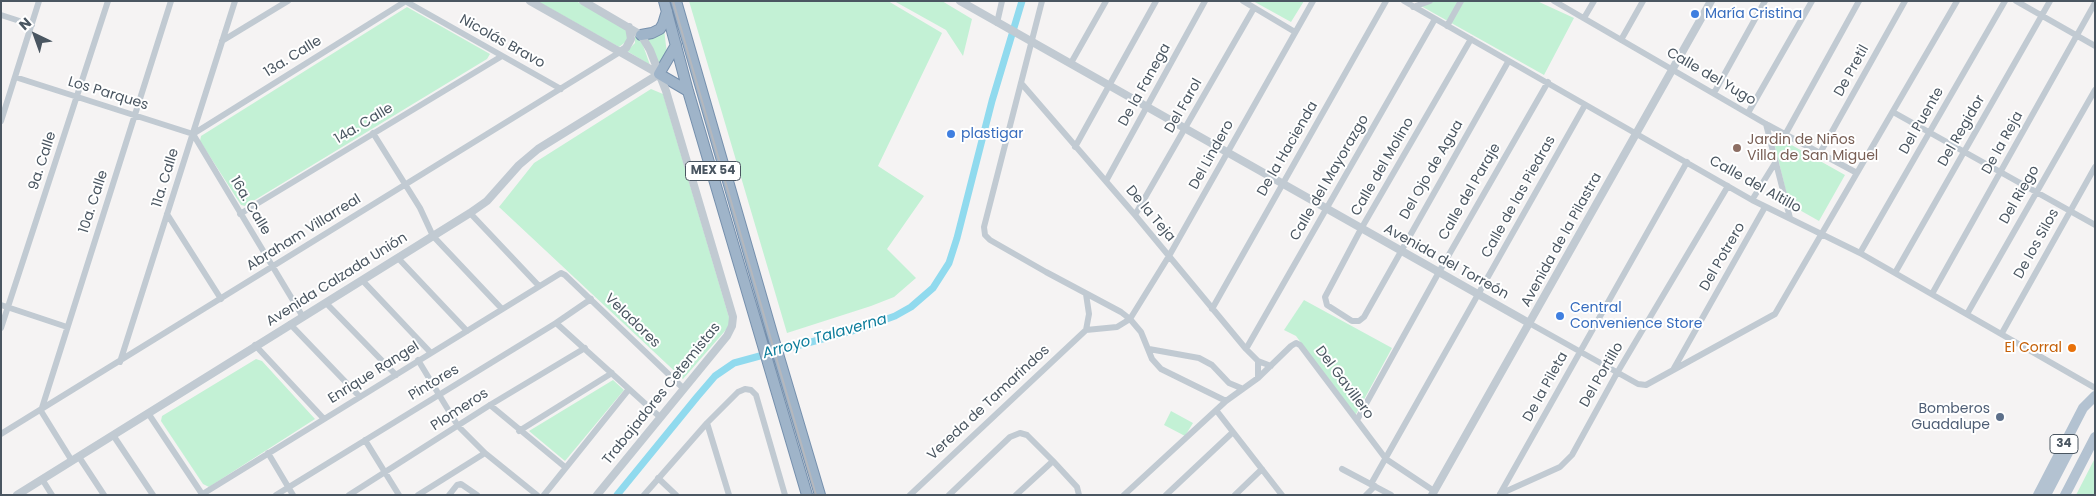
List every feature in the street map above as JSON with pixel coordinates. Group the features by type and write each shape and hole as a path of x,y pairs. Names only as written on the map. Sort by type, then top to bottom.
{"highway":[{"name":"MEX 54","path":"676,1 768,339 775,383 807,495"},
{"name":"MEX 54","path":"666,6 688,91 768,339 786,379 820,495"},
{"path":"641,35 660,29 665,19 666,6"},
{"path":"676,45 659,74 688,91"},
{"path":"801,495 803,479"}],"main road":[{"name":"34","path":"2038,495 2083,408 2095,398"},
{"name":"34","path":"2046,495 2095,398"},
{"name":"34","path":"2065,495 2095,437"}],"street":[{"path":"1,121 39,1"},
{"name":"9a. Calle","path":"1,328 5,306 108,1"},
{"name":"10a. Calle","path":"41,411 172,1"},
{"name":"11a. Calle","path":"120,362 235,1"},
{"path":"222,41 288,1"},
{"name":"Nicolás Bravo","path":"406,1 561,89"},
{"name":"13a. Calle","path":"193,134 406,1"},
{"path":"583,1 641,35"},
{"path":"960,1 1029,40"},
{"path":"997,23 1002,1"},
{"path":"1042,1 1029,40 1022,83 984,232 990,240 1130,319 1143,336 1152,359 1165,372 1226,400"},
{"path":"1072,63 1106,1"},
{"path":"1075,147 1156,1"},
{"name":"De la Fanega","path":"1106,181 1206,1"},
{"path":"1243,1 1295,32"},
{"name":"Del Lindero","path":"1130,319 1169,256 1313,1"},
{"name":"De la Hacienda","path":"1212,309 1386,1"},
{"name":"Calle del Altillo","path":"1404,1 1752,200 1860,253 2095,388"},
{"path":"1414,7 1430,1"},
{"path":"1447,26 1461,1"},
{"name":"Calle del Yugo","path":"1554,1 1785,135 1857,174"},
{"path":"1584,18 1594,1"},
{"path":"1621,40 1643,1"},
{"name":"Avenida de la Pilastra","path":"1436,493 1671,68 1711,1"},
{"path":"1714,93 1765,1"},
{"path":"1748,113 1812,1"},
{"path":"1785,135 1859,1"},
{"name":"De Pretil","path":"1820,153 1905,1"},
{"name":"Avenida del Torreón","path":"1029,40 1617,373 1638,384 1646,385 1775,314 1957,1"},
{"name":"Del Puente","path":"1860,253 1931,133 2005,1"},
{"path":"2016,1 2095,46"},
{"name":"Del Regidor","path":"1895,273 2050,1"},
{"path":"533,2 659,74"},
{"name":"De la Reja","path":"1932,294 2095,3"},
{"name":"Del Farol","path":"1136,216 1254,8"},
{"path":"1,15 32,25"},
{"name":"Calle del Mayorazgo","path":"1246,349 1435,19"},
{"path":"620,52 626,48 632,39 628,27"},
{"name":"Trabajadores Cetemistas","path":"597,495 727,336 732,326 733,317 683,146 659,74 641,35"},
{"name":"Calle del Molino","path":"1364,317 1356,322 1331,308 1325,303 1325,297 1471,39"},
{"name":"Abraham Villarreal","path":"1,434 620,52"},
{"name":"14a. Calle","path":"240,214 502,56"},
{"name":"Del Ojo de Agua","path":"1364,317 1508,62"},
{"name":"Avenida Calzada Unión","path":"17,495 255,345 470,213 487,201 519,165 538,149 659,74"},
{"name":"Los Parques","path":"15,77 193,134"},
{"name":"Calle del Paraje","path":"1357,420 1548,82"},
{"name":"De la Teja","path":"1022,83 1258,362"},
{"name":"Del Riego","path":"1967,314 2095,90"},
{"name":"Calle de las Piedras","path":"1366,495 1585,104"},
{"path":"1893,112 2095,225"},
{"path":"1766,124 1790,218"},
{"path":"373,133 420,208 433,236 502,309"},
{"name":"16a. Calle","path":"193,134 303,317"},
{"name":"De la Pileta","path":"1500,494 1687,162"},
{"path":"1752,200 1775,163"},
{"name":"De los Silos","path":"2002,333 2095,167"},
{"name":"Del Portillo","path":"1500,494 1546,475 1564,464 1572,455 1617,373 1728,186"},
{"name":"Del Potrero","path":"1672,371 1766,207"},
{"path":"470,213 539,286"},
{"path":"167,214 221,299"},
{"path":"398,258 467,331"},
{"name":"Veladores","path":"561,274 565,275 591,299 684,388"},
{"name":"Enrique Rangel","path":"201,495 418,360 561,274"},
{"path":"362,280 431,353"},
{"path":"1086,294 1089,314 1086,330 1118,327 1130,319"},
{"name":"Pintores","path":"276,495 591,299"},
{"path":"326,303 396,375"},
{"path":"5,306 67,327"},
{"path":"556,322 660,417"},
{"path":"290,324 360,397"},
{"name":"Vereda de Tamarindos","path":"910,495 1086,330"},
{"name":"Del Gavillero","path":"1124,495 1226,400 1258,378 1291,346 1298,344 1386,459 1436,493"},
{"path":"255,345 324,419"},
{"name":"Plomeros","path":"349,495 490,404 585,348"},
{"path":"1148,349 1199,358 1217,369 1229,383 1242,388"},
{"path":"418,360 458,426 485,453 537,495"},
{"path":"1258,378 1258,362 1271,366"},
{"path":"519,431 612,373"},
{"path":"544,495 630,389"},
{"path":"644,495 707,423 738,392 748,389 756,395 785,495"},
{"path":"490,404 519,431 565,467"},
{"path":"1216,410 1282,495"},
{"path":"41,411 75,459 104,495"},
{"path":"148,413 201,495"},
{"path":"707,423 729,495"},
{"path":"1166,495 1233,432"},
{"path":"949,495 1010,437 1017,433 1027,435 1077,487 1079,495"},
{"path":"113,435 153,495"},
{"path":"365,440 399,495"},
{"path":"418,495 485,453"},
{"path":"268,454 294,495"},
{"path":"1016,495 1052,461"},
{"path":"1235,495 1262,469"},
{"path":"1342,469 1391,495"},
{"path":"658,478 676,495"},
{"path":"42,480 52,495"},
{"path":"449,495 459,484 463,484 477,495"}],"green space":[{"path":"537,1 576,1 628,30 628,40 619,47"},
{"path":"689,1 888,1 942,33 878,166 924,196 887,249 916,278 894,297 787,333"},
{"path":"894,1 942,1 972,19 963,56 946,30"},
{"path":"1253,1 1304,1 1291,22"},
{"path":"1436,1 1537,1 1574,18 1544,75 1421,6"},
{"path":"407,7 490,54 487,59 245,206 241,205 200,141 201,136"},
{"path":"664,29 667,54 659,69 646,38 653,38"},
{"path":"635,34 640,37 650,65 627,51 635,43"},
{"path":"651,89 663,94 731,324 683,379 499,207 534,163"},
{"path":"1772,134 1845,175 1819,221 1789,204"},
{"path":"1304,300 1392,348 1355,416 1296,336 1284,330"},
{"path":"256,359 262,361 315,419 209,487 203,484 161,421 162,416"},
{"path":"613,380 624,390 565,461 529,431"},
{"path":"1171,411 1193,423 1185,436 1164,425"},
{"path":"2095,458 2095,495 2076,495"}],"waterway":[{"name":"Arroyo Talaverna","path":"617,495 715,376 734,363 859,329 895,316 911,307 933,288 949,263 957,238 992,101 1022,1"}],"railway":[{"path":"673,1 816,495"}],"place":[{"name":"María Cristina","path":"1695,14"},
{"name":"plastigar","path":"951,134"},
{"name":"Jardin de Niños Villa de San Miguel","path":"1737,148"},
{"name":"Central Convenience Store","path":"1560,316"},
{"name":"El Corral","path":"2072,348"},
{"name":"Bomberos Guadalupe","path":"2000,417"}]}
